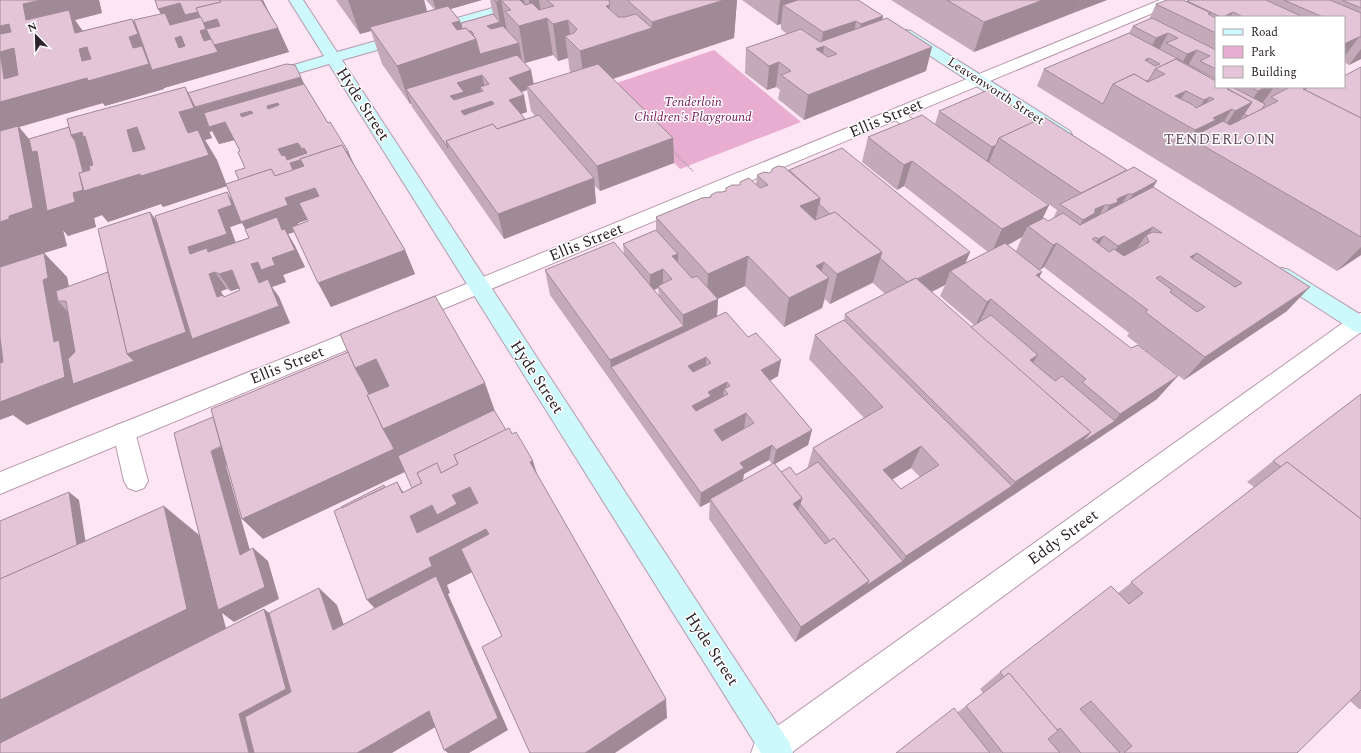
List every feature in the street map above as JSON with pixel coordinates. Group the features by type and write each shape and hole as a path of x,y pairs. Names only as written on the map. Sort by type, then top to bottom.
{"street":[{"name":"Hyde Street","path":"296,0 773,751"},
{"path":"257,80 334,58 504,4 536,0"},
{"name":"Ellis Street","path":"0,483 1172,0"},
{"name":"Leavenworth Street","path":"898,28 1076,143"},
{"path":"1271,268 1360,323"},
{"name":"Eddy Street","path":"773,751 1360,323"}],"lane":[{"path":"896,114 945,148"},
{"path":"124,432 136,481"}],"path":[{"path":"670,148 712,190"}],"green space":[{"name":"Tenderloin Children's Playground","path":"714,50 801,122 680,169 605,93 605,87"}],"building":[{"path":"0,0 41,0 23,4 26,20 69,10 75,33 132,19 138,34 129,37 133,48 142,46 149,64 88,81 87,78 0,102 0,52 0,34 11,32 9,24 0,26","holes":["87,47 91,59 82,61 79,49","14,48 18,75 4,79 0,52"]},
{"path":"155,0 220,0 221,2 196,8 198,12 185,15 180,3 158,9"},
{"path":"220,0 261,0 278,28 214,45 206,29 220,26 217,19 203,23 196,8 221,2"},
{"path":"501,0 520,0 525,5 532,3 539,10 554,6 547,0 609,0 610,5 606,6 618,17 636,14 652,28 580,51 565,36 574,33 577,29 568,20 553,24 547,18 519,26 505,11 511,10"},
{"path":"627,0 724,0 652,22"},
{"path":"798,0 858,0 883,16 861,24 856,21 823,32 783,5"},
{"path":"947,0 1043,0 984,22"},
{"path":"1167,0 1183,0 1211,13 1208,14 1215,18 1215,33 1156,4"},
{"path":"1266,0 1301,16 1241,16 1233,12 1225,16 1219,16 1187,1"},
{"path":"1284,0 1330,0 1361,13 1361,37 1345,44 1345,16 1321,16"},
{"path":"1342,0 1361,0 1361,8"},
{"path":"448,6 460,21 452,23 457,30 466,28 476,39 397,66 370,27"},
{"path":"165,13 170,25 201,17 206,29 200,31 204,41 211,39 218,52 152,70 134,20","holes":["181,36 185,46 179,48 175,38"]},
{"path":"493,14 500,22 487,26 491,29 503,26 519,43 480,54 476,39 473,35 474,34 466,28 462,29 461,23"},
{"path":"887,18 932,47 808,95 781,75 791,71 779,62 769,66 746,48 801,29 820,42","holes":["824,46 837,54 828,57 816,49"]},
{"path":"1152,18 1215,50 1215,68 1200,61 1210,56 1197,50 1187,54 1166,43 1178,38 1168,33 1156,38 1133,26"},
{"path":"1129,33 1215,78 1215,80 1176,59 1155,69 1149,80 1146,81 1134,74 1113,84 1103,104 1044,69","holes":["1149,58 1160,64 1155,66 1145,60"]},
{"path":"517,55 531,70 509,78 524,95 509,100 525,119 497,129 493,124 446,141 448,148 406,89","holes":["482,75 489,84 480,87 483,91 454,100 450,96 464,92 457,83","492,101 494,104 464,115 461,111"]},
{"path":"1176,59 1215,80 1215,88 1229,88 1227,89 1252,102 1235,111 1232,109 1213,118 1216,120 1195,130 1113,84 1134,74 1148,82 1165,74 1155,69","holes":["1186,91 1204,100 1210,97 1214,99 1196,108 1175,96"]},
{"path":"286,64 295,65 301,77 195,107 188,93"},
{"path":"598,64 673,138 597,166 527,86"},
{"path":"1361,67 1361,118 1305,90 1307,88 1345,88 1345,75"},
{"path":"304,84 328,123 330,122 348,151 346,152 342,145 290,163 293,170 282,174 275,176 271,169 239,180 235,171 245,168 238,152 240,151 225,122 209,127 204,113","holes":["278,103 279,105 268,109 267,106","251,111 253,113 242,117 240,114","298,143 307,153 287,160 285,155 282,156 278,149"]},
{"path":"185,87 194,108 179,112 188,133 198,130 209,155 141,176 140,174 84,191 79,173 90,170 89,166 93,165 85,136 83,137 82,132 71,135 67,119","holes":["137,127 145,149 133,152 127,130"]},
{"path":"1234,88 1265,104 1262,109 1248,116 1244,114 1252,102 1228,89"},
{"path":"1252,88 1264,88 1258,91"},
{"path":"1288,88 1307,88 1303,89 1361,118 1361,237 1190,138 1223,121 1230,125 1278,101 1271,97"},
{"path":"988,90 1036,121 999,138 996,145 992,147 939,111"},
{"path":"539,115 594,178 498,214 446,141 493,124 497,129"},
{"path":"922,115 1049,205 1002,229 912,161 904,165 868,137"},
{"path":"1044,117 1127,170 1081,193 999,138"},
{"path":"18,126 33,208 9,216 9,219 0,222 0,131"},
{"path":"69,127 71,135 75,141 83,172 79,173 83,190 73,193 75,202 47,211 37,151 32,152 29,139"},
{"path":"342,145 405,250 318,283 292,227 308,221 299,203 319,196 315,188 285,198 288,205 241,222 226,184 271,169 275,176 304,166 300,159"},
{"path":"842,148 970,252 917,279 916,278 907,282 880,258 882,252 835,212 830,214 819,204 820,198 789,170"},
{"path":"778,166 784,167 820,198 800,206 815,220 835,212 882,252 837,274 824,262 816,266 829,278 789,298 748,256 708,274 656,217 702,198 711,197 711,195 717,192 726,191 726,188 732,185 740,185 740,182 749,178 760,188 768,185 757,175 764,172 769,173 772,169"},
{"path":"1134,167 1157,181 1133,194 1128,194 1117,199 1118,202 1095,209 1095,213 1083,220 1060,204"},
{"path":"1153,187 1310,287 1205,357 1145,312 1148,310 1057,243 1053,245 1028,226 1044,218 1048,221 1063,213 1080,225","holes":["1153,227 1162,233 1153,232 1146,235 1149,242 1124,256 1114,249 1109,252 1092,239 1096,237 1098,239 1104,236 1118,246","1197,253 1242,283 1235,287 1190,257","1160,276 1205,307 1197,312 1170,292 1172,290 1156,278"]},
{"path":"227,192 232,205 218,210 227,234 188,247 190,254 207,248 208,252 249,238 245,229 277,217 282,230 285,229 295,250 272,258 275,265 261,270 258,262 251,264 259,283 268,279 279,306 192,339 155,216","holes":["232,270 240,290 224,297 223,295 217,297 209,274 215,272 219,274"]},
{"path":"150,212 186,332 127,354 98,229"},
{"path":"656,230 678,254 672,256 692,278 697,276 718,299 683,315 658,286 672,279 663,269 650,275 623,244"},
{"path":"614,242 684,326 610,360 545,270"},
{"path":"1005,243 1042,272 1036,275 1131,348 1138,345 1178,376 1120,414 1082,382 1086,379 991,299 987,302 950,271"},
{"path":"44,253 48,278 43,280 54,342 59,340 65,377 0,402 0,363 3,362 0,337 0,267"},
{"path":"108,272 127,354 134,361 73,384 68,359 75,352 66,301 58,301 56,291"},
{"path":"916,278 1091,432 1015,482 845,314"},
{"path":"435,296 485,383 383,429 367,395 389,386 376,359 355,368 340,334"},
{"path":"726,312 748,337 756,333 781,360 761,370 812,430 776,450 772,445 740,463 744,468 701,493 611,367","holes":["706,357 711,363 693,372 688,366","727,382 730,386 724,389 728,394 696,411 692,406 711,396 708,392","746,413 754,423 722,441 714,430"]},
{"path":"991,315 1038,355 1030,360 1055,381 1062,376 1115,421 1081,443 1091,432 971,327"},
{"path":"844,320 1012,486 906,556 813,448 883,407 815,335","holes":["921,446 939,465 901,489 883,470"]},
{"path":"348,352 369,394 367,395 383,429 394,449 242,519 211,409"},
{"path":"1361,394 1361,519 1287,462 1281,467 1273,461"},
{"path":"494,410 506,430 454,455 458,464 441,473 437,463 417,473 422,483 412,488 398,456"},
{"path":"213,417 221,446 211,451 240,555 253,548 265,587 218,610 174,433"},
{"path":"509,428 512,434 516,432 533,461 530,462 666,699 585,753 530,753 482,647 502,636 461,549 489,534 486,529 429,558 432,566 367,600 334,511 397,482 402,493 422,483 417,473 437,463 441,473 458,464 454,455","holes":["470,487 478,503 417,533 410,516 432,505 437,515 457,504 452,495"]},
{"path":"818,462 903,561 866,586 869,581 834,538 830,541 800,504 802,498 781,472 790,467 796,475"},
{"path":"1287,462 1361,519 1361,690 1297,753 1124,753 1132,746 1091,701 1080,709 1120,753 1081,753 1060,728 1057,730 1009,673 1004,677 1000,672 1111,586 1129,604 1143,593 1131,582"},
{"path":"774,463 802,498 793,504 825,544 834,538 869,581 801,627 710,499"},
{"path":"384,485 385,487 342,508 341,507"},
{"path":"69,492 77,545 0,579 0,521"},
{"path":"164,506 187,609 0,700 0,579"},
{"path":"436,576 498,718 444,750 429,711 357,753 254,753 245,717 291,692 269,613 319,588 333,630"},
{"path":"264,609 286,689 239,714 249,753 0,753 0,743"},
{"path":"1009,673 1058,731 1048,739 1060,753 1003,753 966,706"},
{"path":"954,708 990,753 896,753"}],"district":[{"name":"TENDERLOIN","path":"1220,139"}]}
